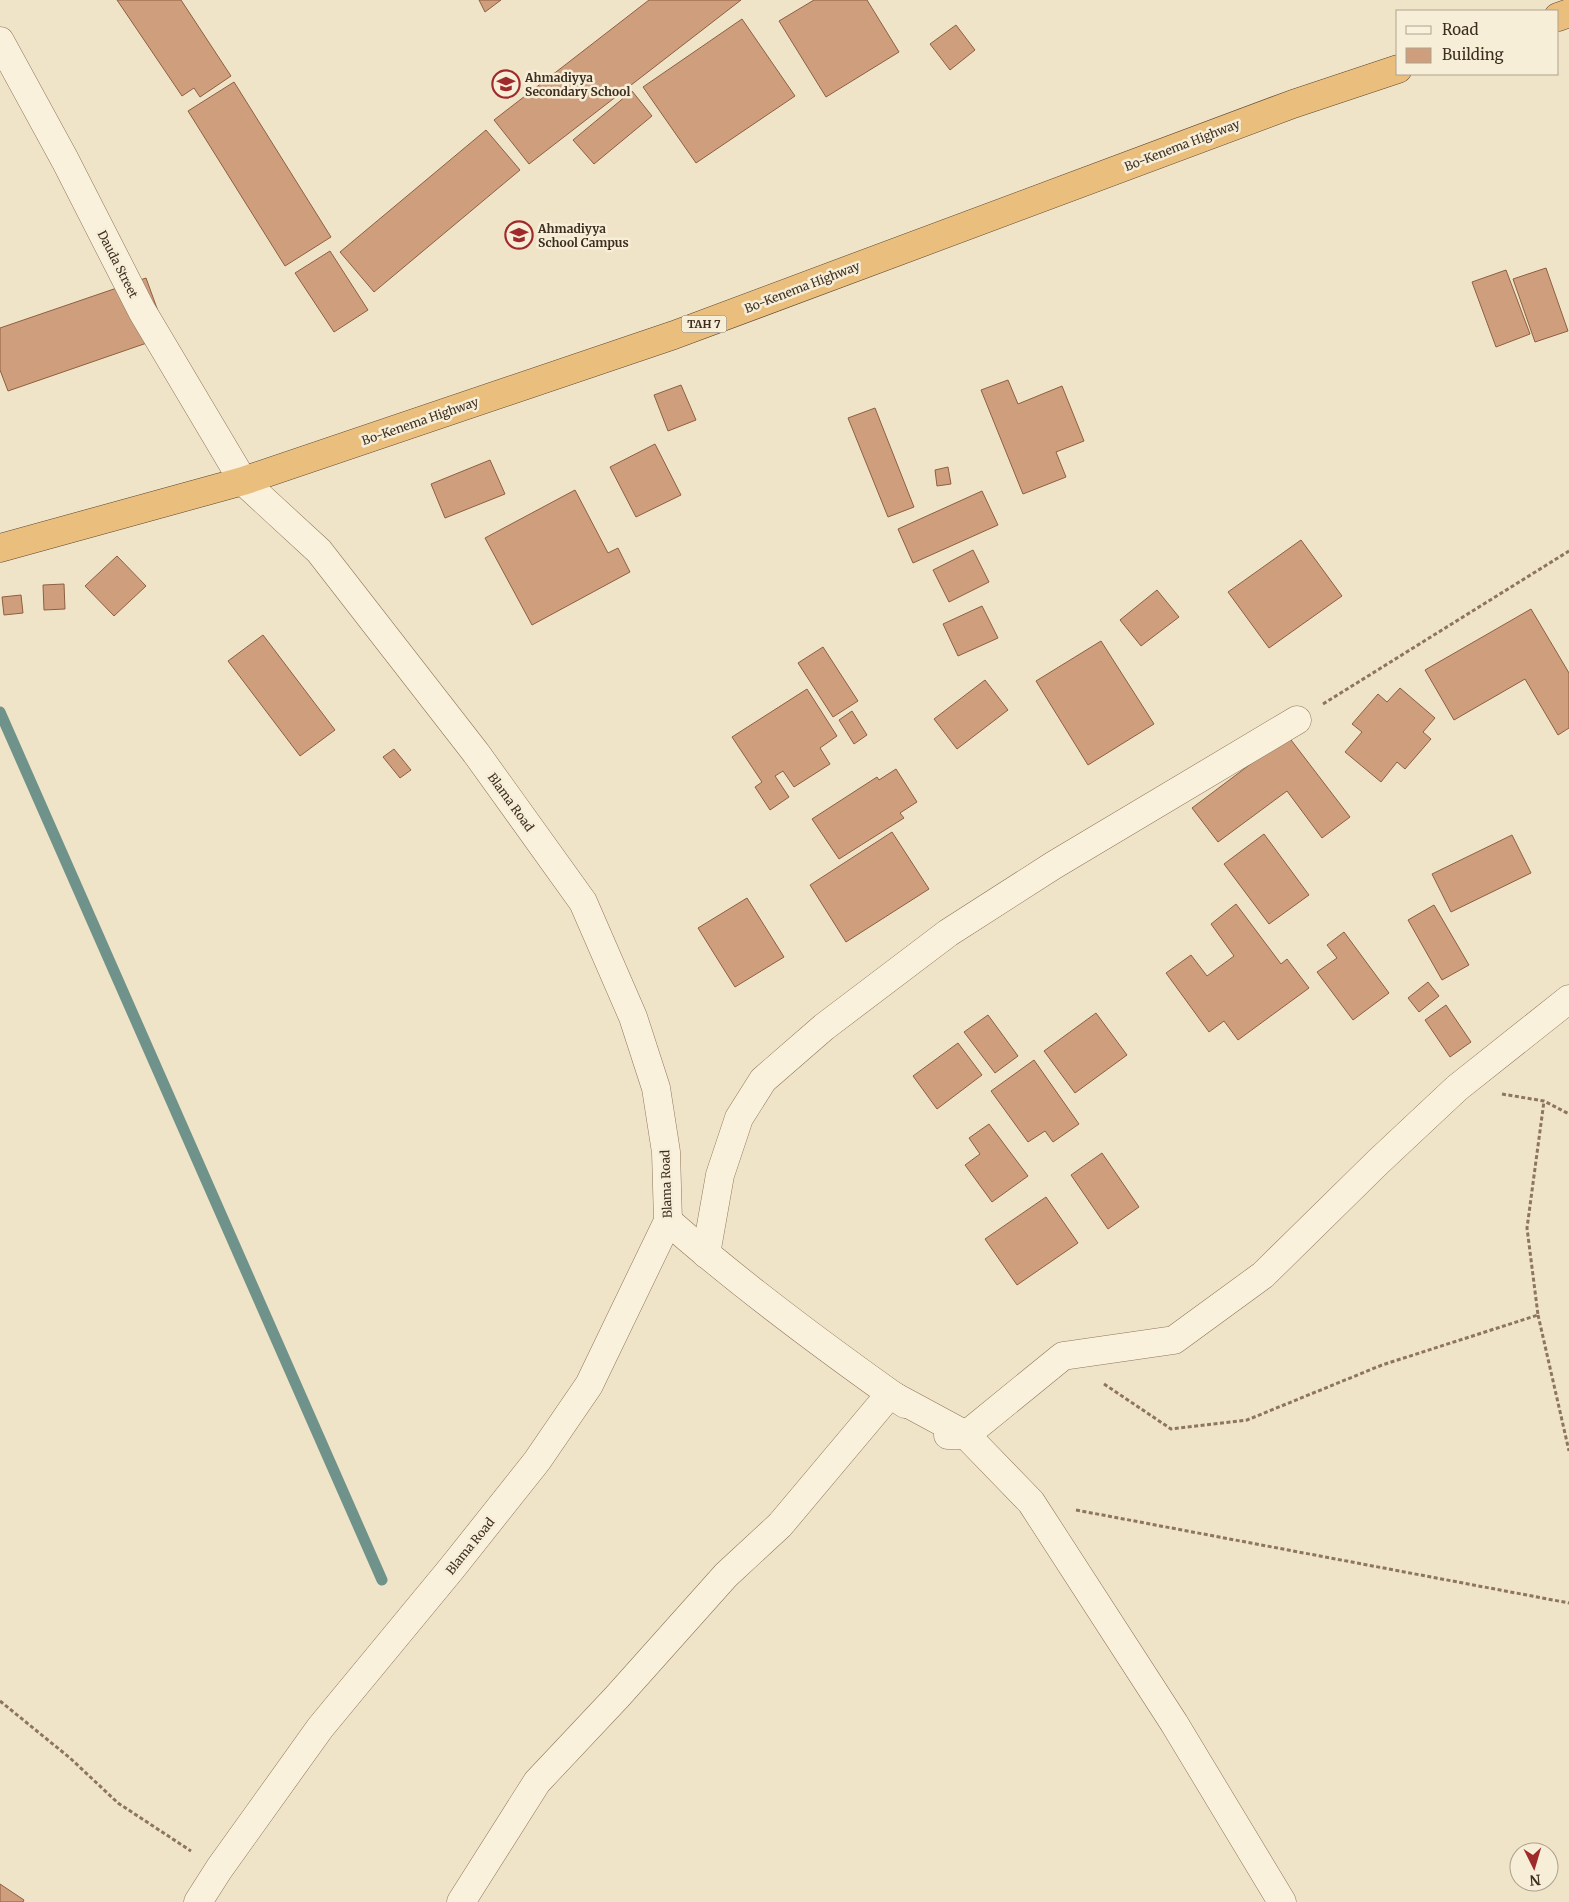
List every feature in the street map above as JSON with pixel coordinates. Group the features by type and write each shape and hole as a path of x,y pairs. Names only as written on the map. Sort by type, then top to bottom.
{"highway":[{"name":"Bo-Kenema Highway","path":"0,548 244,481 674,335 1293,104 1396,70"}],"street":[{"name":"Dauda Street","path":"0,41 65,160 142,311 244,481"},
{"name":"Blama Road","path":"198,1902 219,1869 320,1728 452,1568 537,1461 589,1385 668,1221 666,1152 656,1088 633,1017 582,902 476,753 319,551 244,481"},
{"path":"706,1254 720,1175 728,1150 739,1118 763,1080 824,1027 948,933 1054,865 1297,720"},
{"path":"668,1221 706,1254 840,1358 890,1394 949,1436 966,1435 1063,1356 1174,1340 1263,1275 1378,1162 1457,1088 1569,999"},
{"path":"461,1902 537,1782 617,1697 726,1575 780,1526 890,1394"},
{"path":"966,1435 1031,1502 1174,1723 1282,1902"}],"path":[{"path":"1297,720 1569,551"},
{"path":"1457,1088 1544,1101 1569,1114"},
{"path":"1544,1101 1527,1228 1538,1315 1569,1451"},
{"path":"1063,1356 1171,1429 1247,1420 1382,1364 1538,1315"},
{"path":"1031,1502 1569,1603"},
{"path":"0,1701 70,1758 118,1803 219,1869"}],"building":[{"path":"117,0 181,0 231,76 200,97 194,88 182,96"},
{"path":"479,0 501,0 485,12"},
{"path":"649,0 741,0 529,164 494,120"},
{"path":"814,0 867,0 899,52 826,97 779,21"},
{"path":"742,19 795,96 696,163 643,87"},
{"path":"956,25 975,50 950,70 930,44"},
{"path":"234,82 331,237 285,266 188,111"},
{"path":"632,91 652,116 594,164 573,140"},
{"path":"486,130 520,170 374,292 340,252"},
{"path":"330,251 368,310 334,332 295,273"},
{"path":"1546,268 1568,331 1535,342 1513,279"},
{"path":"1506,270 1530,334 1496,347 1472,282"},
{"path":"146,278 167,336 8,391 0,370 0,328"},
{"path":"1008,380 1018,404 1062,386 1084,441 1056,452 1066,477 1023,494 981,390"},
{"path":"681,385 696,420 668,431 654,395"},
{"path":"875,408 914,507 888,517 848,418"},
{"path":"655,444 681,495 636,517 610,467"},
{"path":"490,460 505,494 445,518 431,484"},
{"path":"948,467 951,484 937,486 935,470"},
{"path":"575,490 608,553 618,548 630,572 532,625 485,538"},
{"path":"982,491 998,525 913,563 898,529"},
{"path":"1301,540 1342,596 1269,648 1228,592"},
{"path":"973,550 989,582 949,602 933,570"},
{"path":"117,556 146,586 114,616 85,586"},
{"path":"64,584 65,609 44,610 43,585"},
{"path":"1157,590 1179,617 1141,646 1120,620"},
{"path":"21,595 23,613 4,615 2,597"},
{"path":"982,606 998,638 958,656 943,624"},
{"path":"1531,609 1569,673 1569,728 1558,735 1525,679 1454,720 1425,670"},
{"path":"263,635 335,730 300,756 228,661"},
{"path":"1101,641 1154,724 1088,765 1036,681"},
{"path":"823,647 858,701 833,717 798,663"},
{"path":"985,680 1008,710 957,749 934,719"},
{"path":"1400,688 1435,718 1423,732 1431,739 1405,769 1397,762 1381,782 1345,752 1362,732 1352,724 1378,694 1387,702"},
{"path":"807,689 837,736 820,748 830,764 794,787 783,771 775,776 789,797 770,810 755,787 762,782 732,737"},
{"path":"852,711 867,735 854,744 839,720"},
{"path":"1288,736 1350,817 1322,838 1287,791 1218,842 1192,808"},
{"path":"394,749 411,770 400,778 383,757"},
{"path":"896,769 917,802 900,813 904,818 839,859 812,819 877,777 879,780"},
{"path":"892,832 929,889 846,942 810,885"},
{"path":"1264,834 1309,895 1269,924 1224,864"},
{"path":"1512,835 1531,873 1451,912 1432,874"},
{"path":"747,898 784,957 735,987 698,928"},
{"path":"1236,904 1281,964 1287,959 1309,988 1238,1040 1224,1021 1209,1032 1166,973 1191,955 1207,976 1234,956 1211,924"},
{"path":"1434,905 1469,965 1442,980 1408,920"},
{"path":"1344,932 1389,993 1353,1020 1317,972 1337,958 1327,945"},
{"path":"1428,982 1439,996 1419,1012 1408,998"},
{"path":"1446,1005 1471,1042 1450,1057 1425,1020"},
{"path":"1096,1013 1127,1055 1075,1093 1044,1051"},
{"path":"988,1015 1018,1056 995,1073 964,1032"},
{"path":"958,1043 982,1075 937,1109 913,1076"},
{"path":"1034,1060 1079,1124 1053,1142 1045,1131 1028,1142 991,1091"},
{"path":"989,1124 1028,1176 992,1202 965,1165 980,1154 969,1138"},
{"path":"1102,1153 1139,1207 1108,1229 1071,1175"},
{"path":"1046,1197 1078,1243 1017,1285 985,1239"},
{"path":"0,1884 24,1900 23,1902 0,1902"}],"waterway":[{"path":"0,712 382,1580"}],"place":[{"name":"Ahmadiyya Secondary School","path":"506,84"},
{"name":"Ahmadiyya School Campus","path":"519,235"}]}
